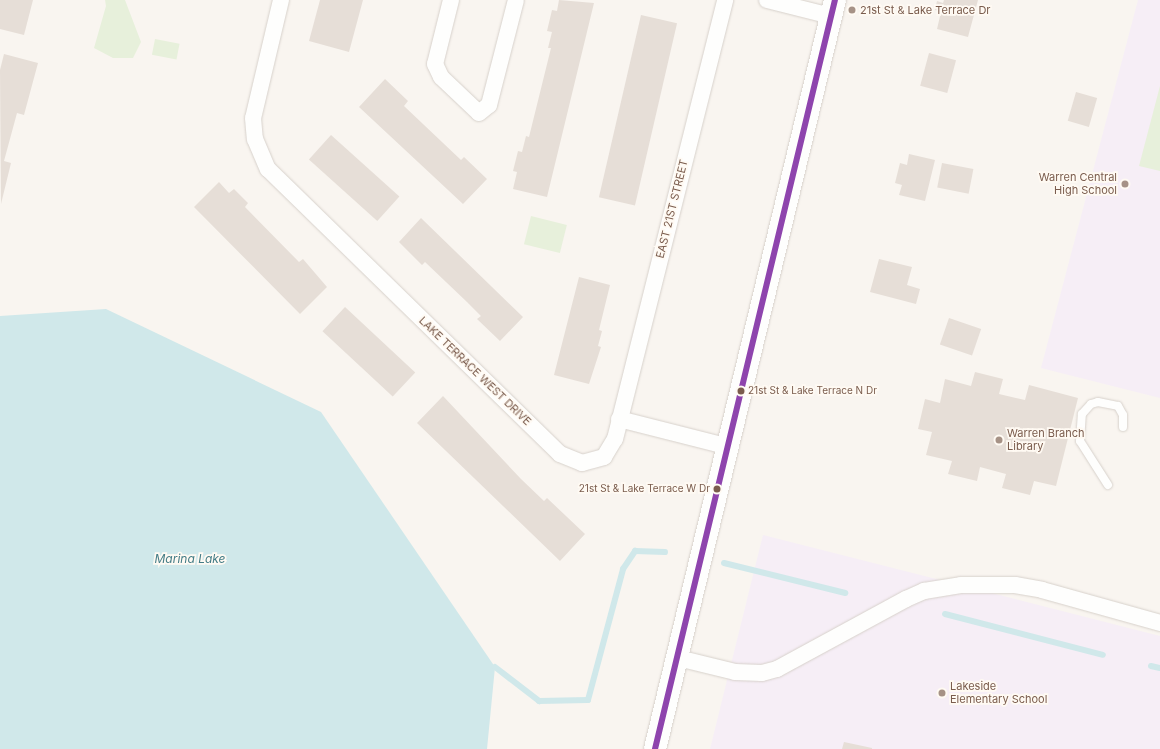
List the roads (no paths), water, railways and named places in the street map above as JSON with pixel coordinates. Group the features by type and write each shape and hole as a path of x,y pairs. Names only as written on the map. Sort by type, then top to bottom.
{"main road":[{"path":"655,749 678,658 726,446 833,8"}],"street":[{"name":"LAKE TERRACE WEST DRIVE","path":"281,0 254,109 256,144 260,157 277,180 560,454 578,463 604,457 611,449 619,419"},
{"path":"451,0 435,64 441,78 478,113 489,105 516,0"},
{"name":"EAST 21ST STREET","path":"619,419 725,0"},
{"path":"768,0 833,8"},
{"path":"619,419 726,446"},
{"path":"678,658 734,672 762,673 777,669 906,599 924,591 961,585 1000,584 1042,590 1160,623"}],"lane":[{"path":"1108,485 1080,441 1082,414 1091,404 1098,402 1118,406 1123,415 1123,427"}],"water":[{"name":"Marina Lake","path":"106,309 321,412 495,667 487,749 0,749 0,316"}],"waterway":[{"path":"495,667 539,701 588,700 623,569 635,551 665,552"},
{"path":"724,563 845,593"},
{"path":"945,614 1103,655"},
{"path":"1151,666 1160,668"}],"place":[{"name":"21st St & Lake Terrace Dr","path":"852,10"},
{"name":"Warren Central High School","path":"1125,184"},
{"name":"21st St & Lake Terrace N Dr","path":"741,391"},
{"name":"Warren Branch Library","path":"999,440"},
{"name":"21st St & Lake Terrace W Dr","path":"717,489"},
{"name":"Lakeside Elementary School","path":"942,693"}]}
